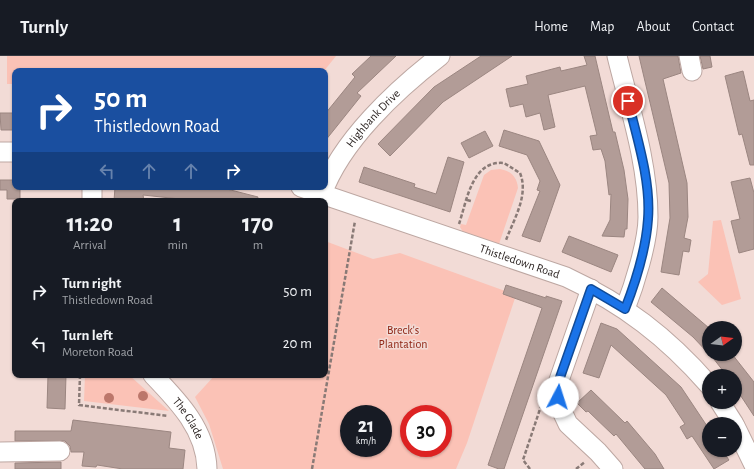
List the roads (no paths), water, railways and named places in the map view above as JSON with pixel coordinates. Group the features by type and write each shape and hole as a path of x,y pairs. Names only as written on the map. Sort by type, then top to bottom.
{"street":[{"name":"Highbank Drive","path":"328,178 330,173 360,133 384,105 440,56"},
{"path":"617,56 645,175 648,219 641,261 625,309"},
{"path":"0,152 12,152"},
{"name":"Thistledown Road","path":"310,190 566,277 591,289 625,309 670,343 702,378"},
{"name":"Highbank Drive","path":"322,194 324,190"},
{"path":"591,289 557,386 560,407 568,424 598,452 613,469"},
{"name":"The Glade","path":"156,378 187,413 200,435 206,457 207,469"},
{"path":"742,441 754,465"},
{"path":"0,452 60,451"}],"park label":[{"name":"Breck's Plantation","path":"403,337"}]}
